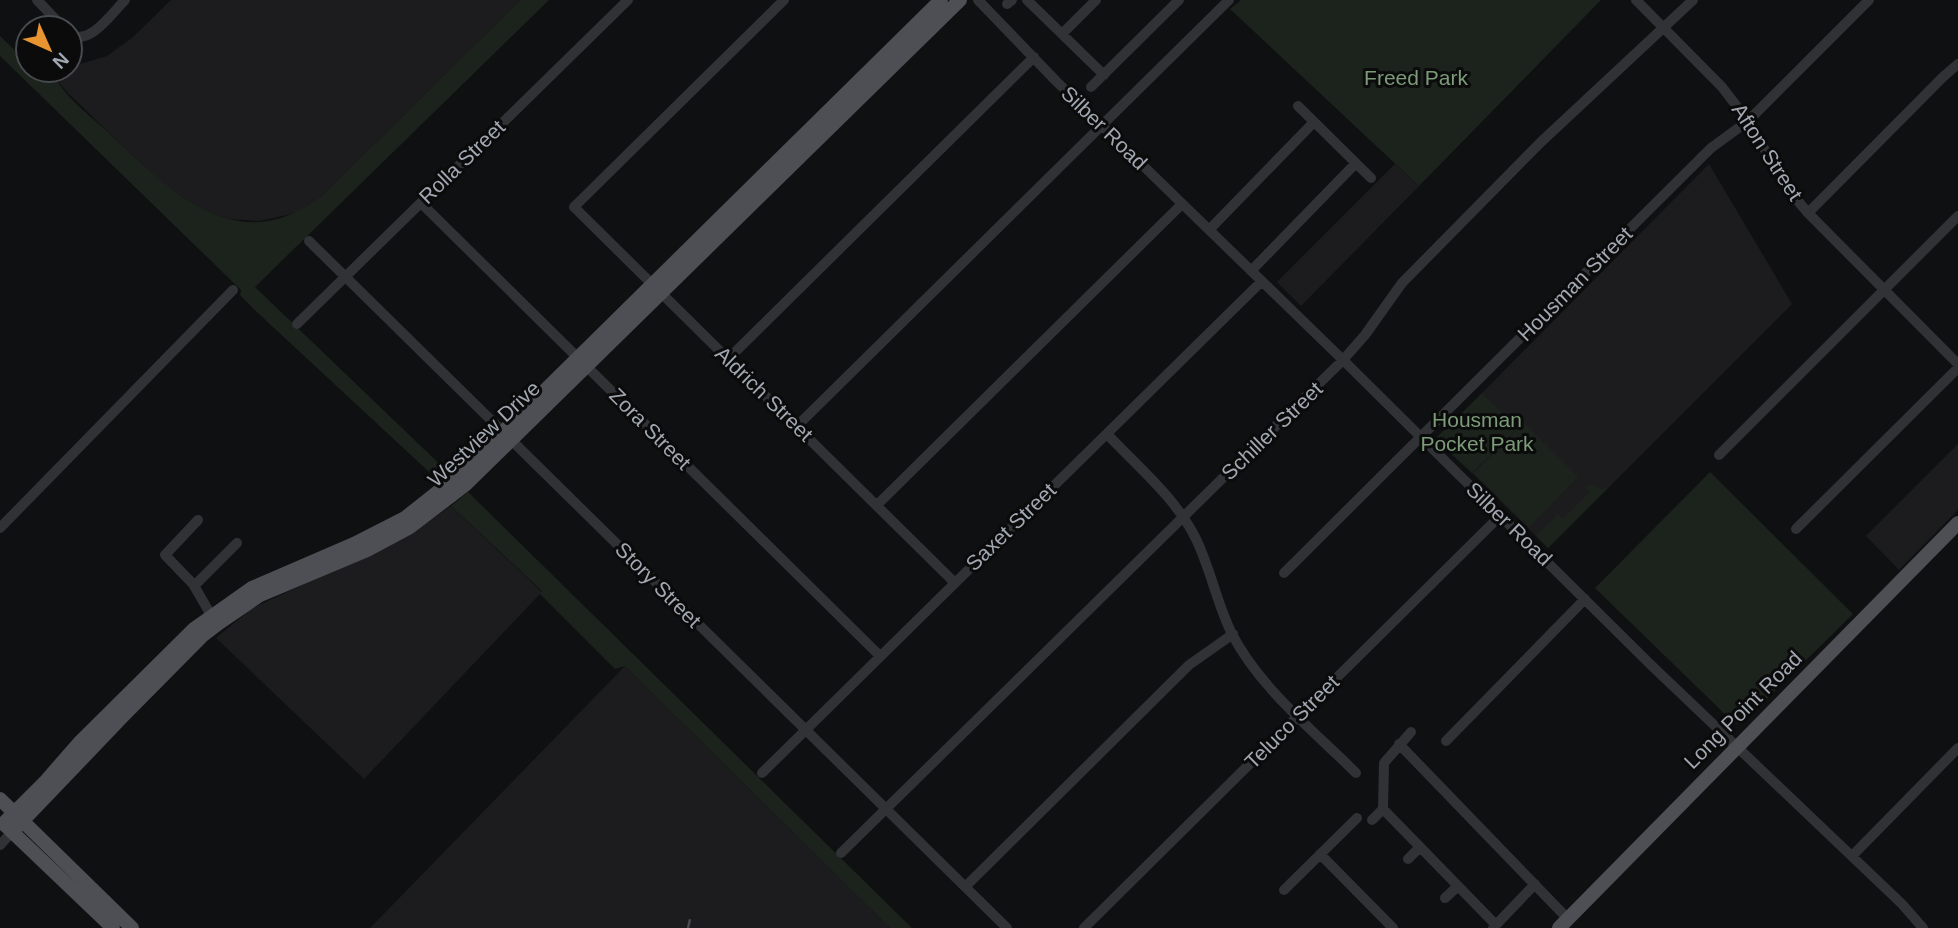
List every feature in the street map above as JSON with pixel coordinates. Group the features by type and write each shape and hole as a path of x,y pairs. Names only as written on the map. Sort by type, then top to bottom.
{"main road":[{"name":"Westview Drive","path":"863,87 941,0"},
{"name":"Westview Drive","path":"4,826 19,817 219,622 260,595 367,550 410,527 465,485 507,436 582,361 863,87 960,0"},
{"name":"Westview Drive","path":"19,817 79,743 211,615 252,588 354,544 405,517 507,436"},
{"name":"Long Point Road","path":"1564,923 1958,523"},
{"path":"0,799 132,928"},
{"path":"4,826 113,928"}],"street":[{"path":"37,0 50,14"},
{"path":"84,38 88,37 125,0"},
{"name":"Rolla Street","path":"297,324 628,0"},
{"name":"Aldrich Street","path":"784,0 574,207 954,582"},
{"name":"Silber Road","path":"978,0 1261,282 1585,600 1902,904 1923,928"},
{"path":"1027,0 1104,75"},
{"path":"1062,34 1096,0"},
{"path":"1091,88 1179,0"},
{"path":"797,426 1229,0"},
{"name":"Afton Street","path":"1636,0 1722,87 1748,121 1787,188 1808,213 1958,365"},
{"name":"Schiller Street","path":"841,853 1343,360 1365,335 1402,283 1541,142 1693,0"},
{"name":"Housman Street","path":"1284,573 1711,148 1748,121 1869,0"},
{"path":"728,359 1034,57"},
{"path":"1808,213 1958,64"},
{"path":"1297,106 1371,178"},
{"path":"1209,230 1314,122"},
{"path":"1251,271 1356,163"},
{"name":"Zora Street","path":"421,203 879,655"},
{"path":"877,505 1182,204"},
{"path":"1720,455 1958,216"},
{"name":"Story Street","path":"309,241 1007,928"},
{"name":"Saxet Street","path":"762,773 1261,282"},
{"path":"0,528 233,290"},
{"path":"1796,530 1958,365"},
{"path":"1107,434 1170,499 1183,518 1206,560 1233,634 1266,682 1356,773"},
{"name":"Teluco Street","path":"1084,928 1500,516"},
{"path":"198,520 165,555 194,586 211,615"},
{"path":"194,586 237,543"},
{"path":"1446,741 1585,600"},
{"path":"966,886 1189,665 1233,634"},
{"path":"1411,732 1384,763 1383,809 1495,927 1535,884"},
{"path":"1399,744 1535,884 1564,923"},
{"path":"1852,856 1958,748"},
{"path":"1371,820 1383,809"},
{"path":"1284,890 1357,818"},
{"name":"Westview Drive","path":"0,845 4,826"},
{"path":"1408,859 1420,847"},
{"path":"1321,854 1393,928"},
{"path":"1445,898 1458,886"}],"shaded area":[{"path":"171,0 520,0 324,194 296,213 259,221 229,219 207,213 161,183 60,84 84,84 84,63 107,56 133,37"},
{"path":"1395,164 1419,186 1301,306 1277,282"},
{"path":"1709,164 1792,304 1548,548 1472,473 1517,428 1482,393"},
{"path":"1958,444 1958,510 1899,570 1866,536"},
{"path":"451,506 542,592 364,779 216,638 251,609 411,534"},
{"path":"625,666 890,928 370,928"}],"green space":[{"path":"520,0 549,0 255,287 451,475 441,483 259,314 240,295 241,290 29,84 59,84 77,104 156,177 207,211 234,220 263,222 293,214 324,194"},
{"name":"Freed Park","path":"1241,0 1601,0 1419,186 1230,9"},
{"path":"0,36 14,50 14,70 0,56"},
{"name":"Housman Pocket Park","path":"1482,393 1518,428 1472,473 1436,440"},
{"path":"1524,423 1578,477 1529,527 1474,473"},
{"path":"1710,472 1853,614 1741,724 1734,723 1595,588"},
{"path":"1591,484 1601,489 1608,488 1548,548 1536,536 1558,514 1563,519 1590,492 1585,487"},
{"path":"468,492 912,928 890,928 625,666 615,669 540,594 542,591 451,506"}],"railway":[{"path":"688,928 691,915"}]}
